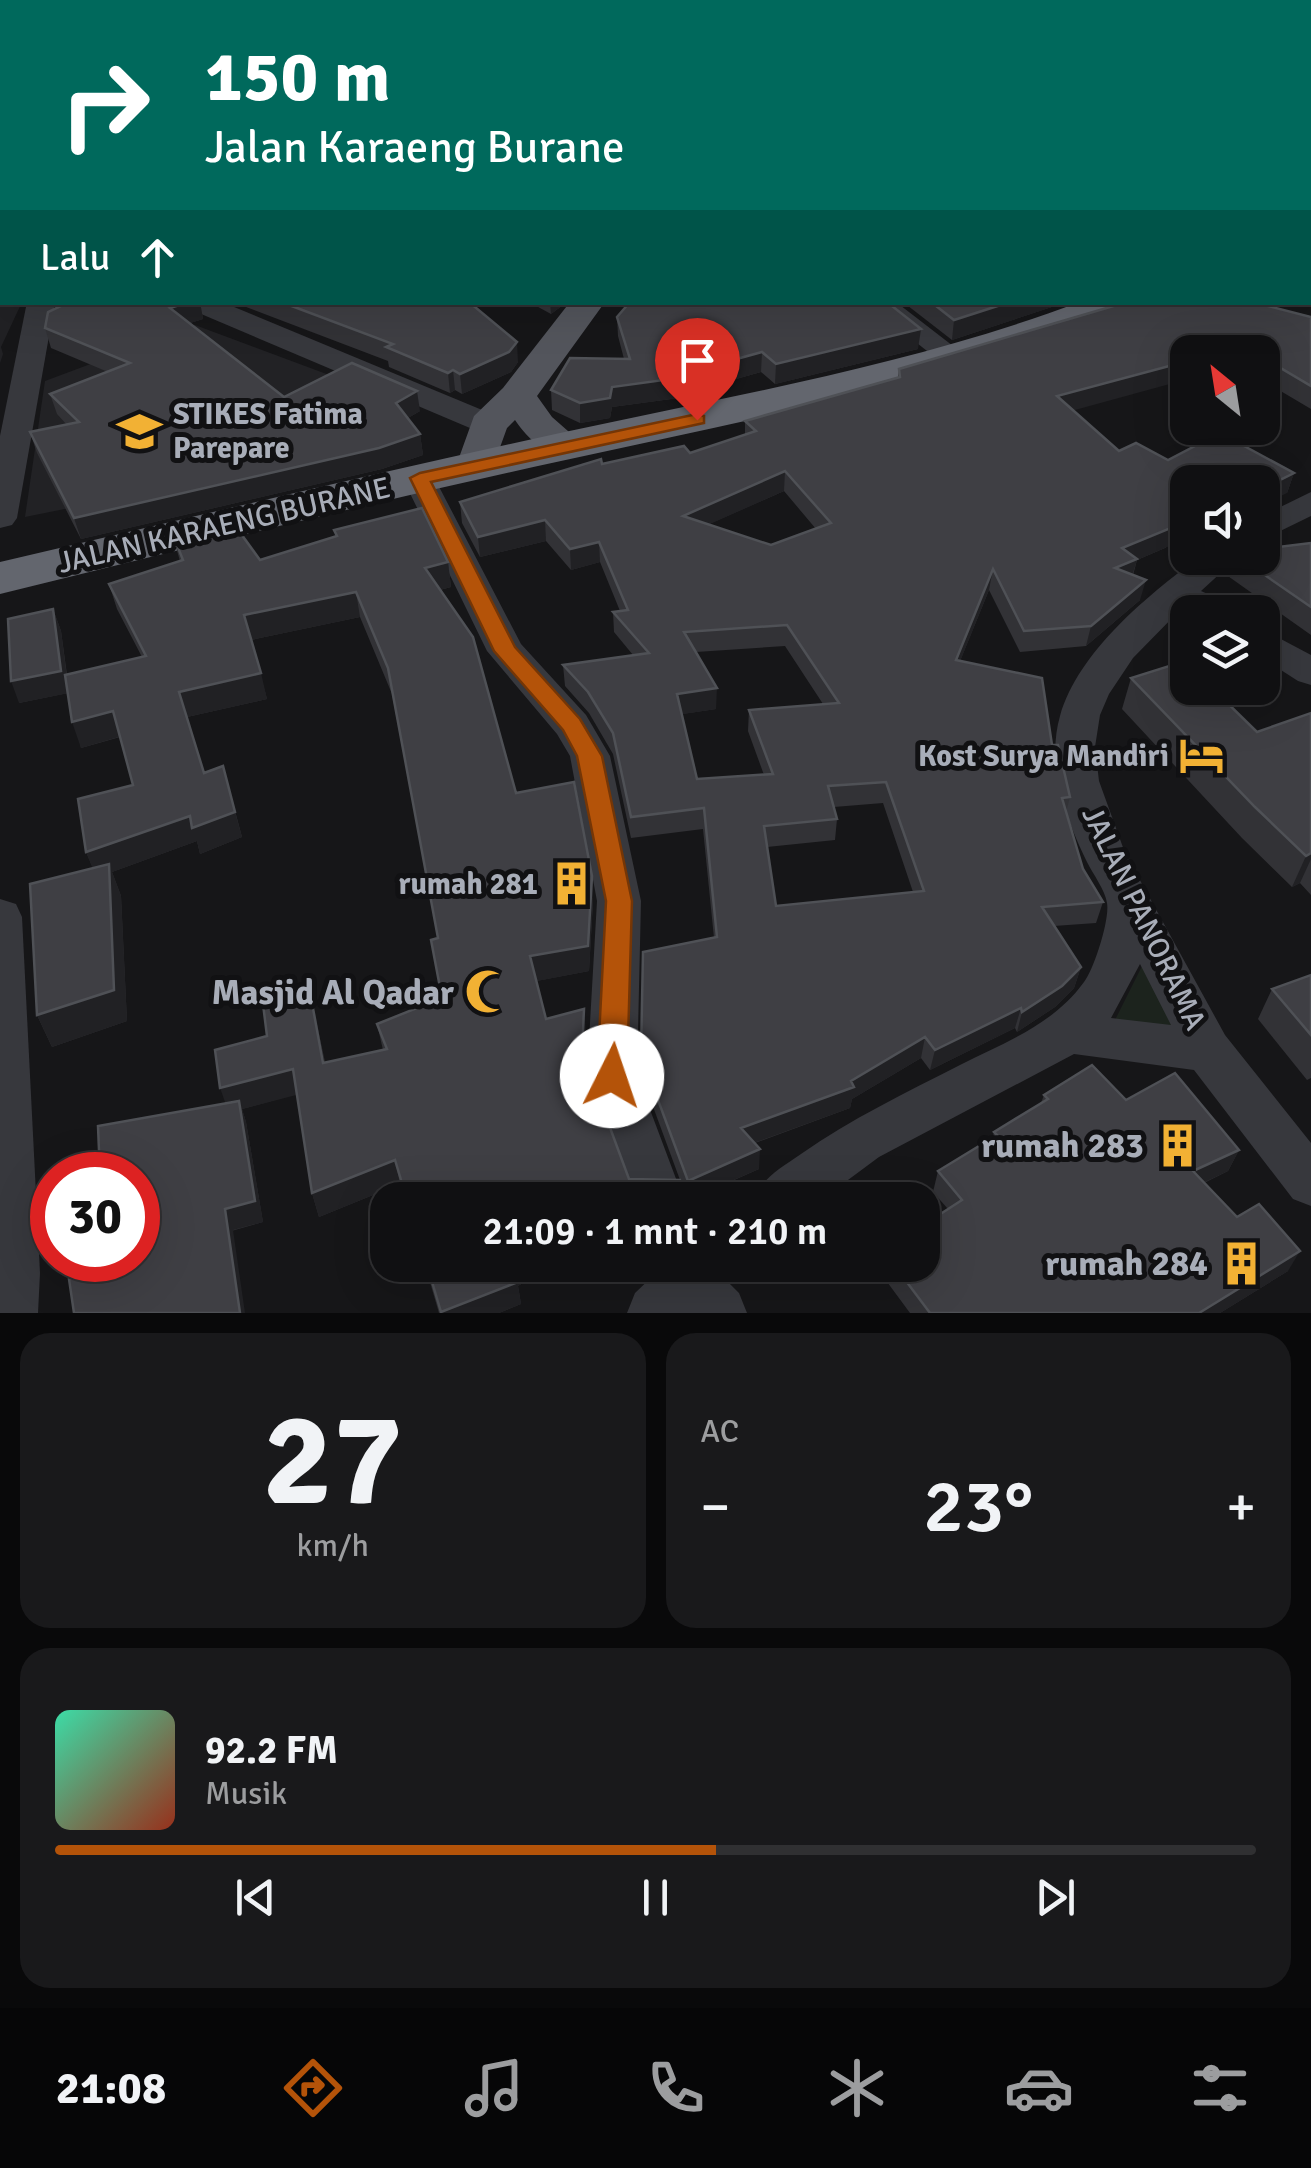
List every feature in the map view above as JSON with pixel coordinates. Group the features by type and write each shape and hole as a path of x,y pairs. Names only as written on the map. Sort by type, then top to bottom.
{"highway":[{"name":"JALAN KARAENG BURANE","path":"0,578 420,478 482,445 565,446 730,413 950,356 1110,305"}],"main road":[{"path":"482,445 586,305"},
{"path":"517,396 538,425 565,446"}],"street":[{"path":"0,518 5,469 40,305"},
{"path":"204,305 482,445"},
{"path":"882,305 950,356"},
{"path":"420,478 506,651 572,725 590,756 619,901 612,1076 651,1182"},
{"path":"1280,520 1311,502"},
{"name":"JALAN PANORAMA","path":"1199,575 1176,593 1100,678 1080,714 1074,752 1086,807 1130,904 1209,1051 1311,1182"},
{"path":"1176,593 1180,595"},
{"path":"1280,652 1311,672"},
{"path":"804,1182 861,1141 1069,1033 1102,995 1119,960 1130,904"},
{"path":"0,917 13,1273 10,1313"},
{"path":"1069,1033 1209,1051"}],"shaded area":[{"name":"STIKES Fatima Parepare","path":"195,325 356,385 134,495 25,517 45,381"},
{"path":"1148,954 1194,1040 1115,1020"}],"building":[{"path":"63,305 180,305 170,308 284,397 352,363 417,391 396,403 420,434 379,448 74,518 30,432 79,422 50,394 130,363 45,328 48,312"},
{"path":"289,305 473,305 517,342 509,352 460,374 453,370 448,373 386,347 393,344"},
{"path":"627,305 891,305 921,329 776,364 762,352 686,373 686,377 612,387 610,398 580,403 551,390 570,358 630,359 617,317"},
{"path":"935,305 1001,305 954,320"},
{"path":"1117,305 1264,305 1311,317 1311,386 1280,368 1280,335 1170,335 1170,366 1057,396 1119,451 1136,443 1168,460 1197,445 1242,445 1279,465 1170,465 1170,528 1122,548 1137,559 1115,568 1146,580 1091,626 1024,631 993,569 956,660 1042,678 1052,745 1058,745 1070,797 1062,798 1083,869 1103,902 1042,907 1081,967 1062,986 1022,1012 1021,1008 935,1050 925,1037 851,1081 854,1087 741,1128 760,1149 688,1181 641,1054 643,952 717,937 704,808 631,817 613,733 588,692 563,665 649,653 613,612 628,610 599,542 570,549 545,520 478,537 460,502 601,459 602,464 684,446 690,453 756,431 745,421 900,377 899,369","holes":["785,471 831,523 771,545 683,516","787,625 839,703 749,710 773,774 697,779 677,694 717,688 684,632","886,782 924,891 776,906 764,826 837,819 828,786"]},
{"path":"1280,465 1294,473 1280,480"},
{"path":"422,508 448,562 425,568 473,637 516,793 574,782 592,876 588,946 530,956 546,1019 584,1009 582,1052 629,1179 681,1180 402,1182 395,1160 312,1193 293,1069 220,1088 215,1050 267,1036 263,1004 310,992 323,1063 387,1049 377,1024 442,998 431,940 438,938 388,668 356,592 244,615 261,673 179,692 204,773 223,766 235,812 192,828 190,816 86,852 78,799 133,785 113,711 72,722 65,675 146,656 109,584 183,560 171,530 228,516 260,560 337,536 334,530"},
{"path":"1311,543 1311,607 1265,575 1280,575 1280,547"},
{"path":"53,609 61,671 11,681 8,619"},
{"path":"1170,666 1170,705 1229,705 1257,732 1311,713 1311,853 1306,856 1255,807 1131,678"},
{"path":"109,864 114,990 37,1015 30,884"},
{"path":"1311,975 1311,1035 1272,989"},
{"path":"1092,1065 1126,1100 1175,1073 1239,1150 1193,1171 1237,1217 1259,1204 1300,1251 1199,1313 930,1313 907,1282 940,1282 940,1214 962,1200 938,1171 1048,1099 1044,1095"},
{"path":"239,1101 255,1201 225,1209 240,1313 74,1313 69,1282 160,1282 160,1152 99,1152 98,1126"},
{"path":"432,1282 518,1282 441,1312"}],"place":[{"name":"STIKES Fatima Parepare","path":"140,431"},
{"name":"Kost Surya Mandiri","path":"1202,756"},
{"name":"rumah 281","path":"571,884"},
{"name":"Masjid Al Qadar","path":"487,992"},
{"name":"rumah 283","path":"1177,1145"},
{"name":"rumah 284","path":"1241,1263"}],"route":[{"path":"612,1076 619,901 590,756 572,725 506,651 420,478 697,420"}]}
